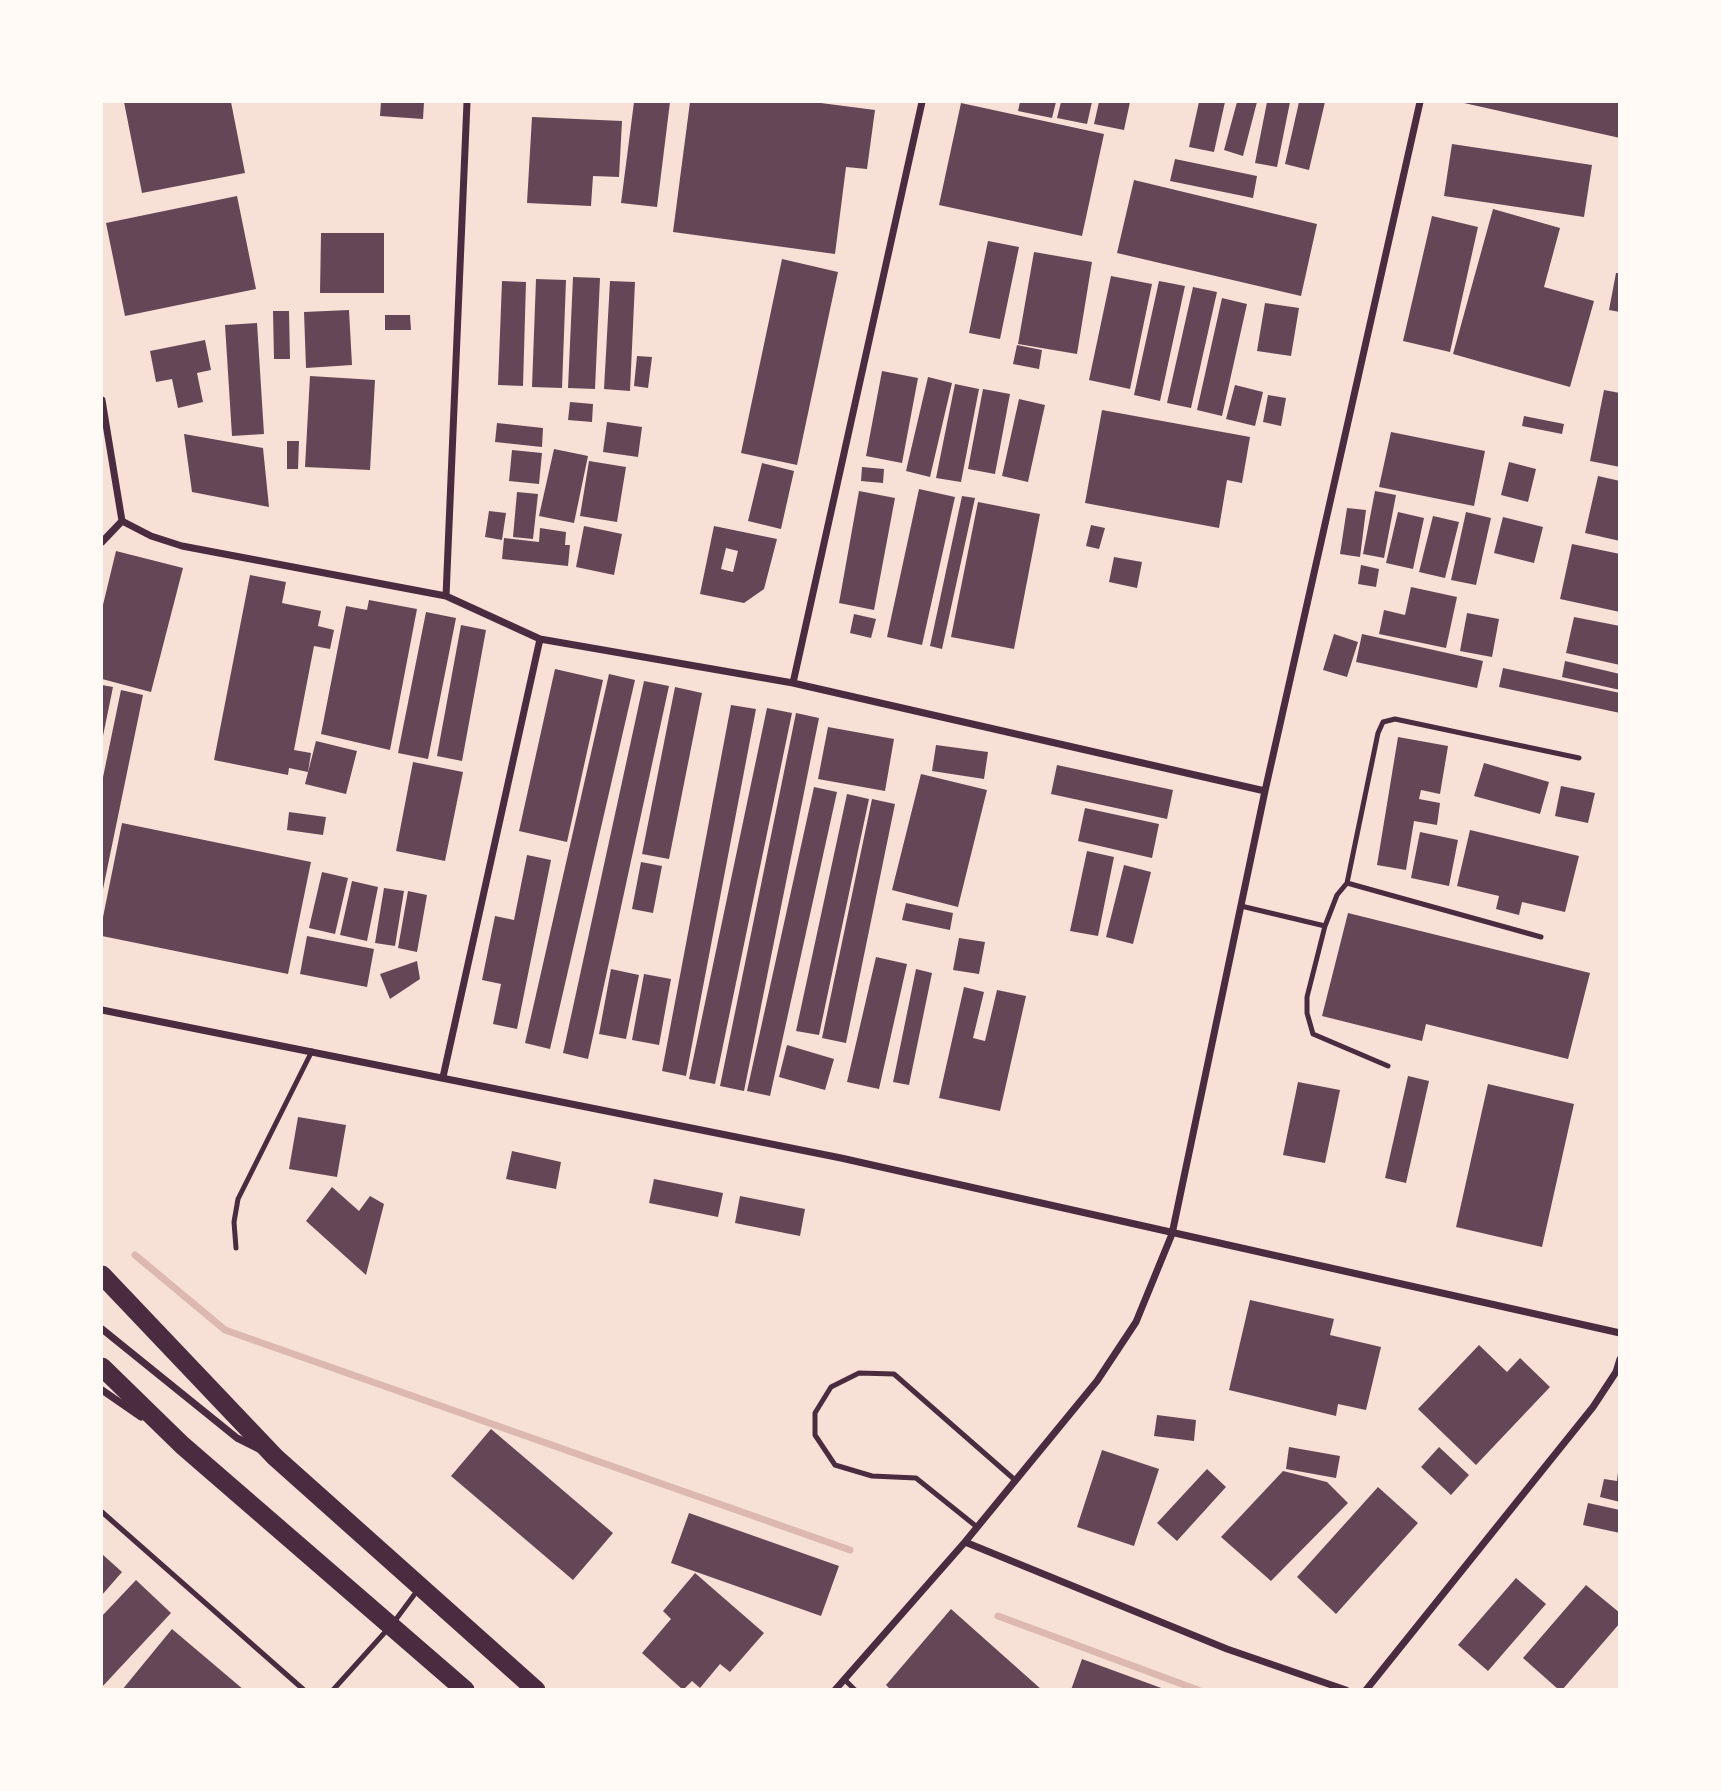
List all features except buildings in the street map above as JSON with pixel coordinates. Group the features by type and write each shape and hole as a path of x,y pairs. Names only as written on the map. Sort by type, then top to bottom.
{"highway":[{"path":"102,1275 275,1457 536,1689"},
{"path":"102,1367 182,1445 465,1689"}],"street":[{"path":"446,596 467,102"},
{"path":"793,683 922,102"},
{"path":"835,1689 965,1542 1097,1381 1136,1322 1172,1234 1265,791 1420,102"},
{"path":"102,400 122,521"},
{"path":"122,521 151,536 182,546 446,596 540,639 793,683 1265,791"},
{"path":"102,542 122,521"},
{"path":"443,1077 540,639"},
{"path":"102,1010 841,1158 1619,1333"},
{"path":"102,1329 237,1438 275,1457"},
{"path":"1366,1689 1593,1407 1616,1372 1619,1359"},
{"path":"102,1390 182,1445"},
{"path":"965,1542 1227,1649 1346,1689"}],"lane":[{"path":"1388,1066 1313,1034 1307,1013 1307,997 1325,926 1338,895 1347,883 1378,733 1383,722 1395,719 1579,758"},
{"path":"1347,883 1541,937"},
{"path":"1241,906 1325,926"},
{"path":"236,1248 234,1222 238,1199 312,1051"},
{"path":"977,1527 916,1478 872,1476 835,1465 815,1435 815,1413 831,1387 859,1373 894,1374 1015,1480"},
{"path":"102,1512 304,1689"},
{"path":"333,1689 392,1625 420,1587"},
{"path":"844,1679 855,1689"}],"waterway":[{"path":"135,1255 225,1330 850,1550"},
{"path":"998,1616 1198,1690"}]}
